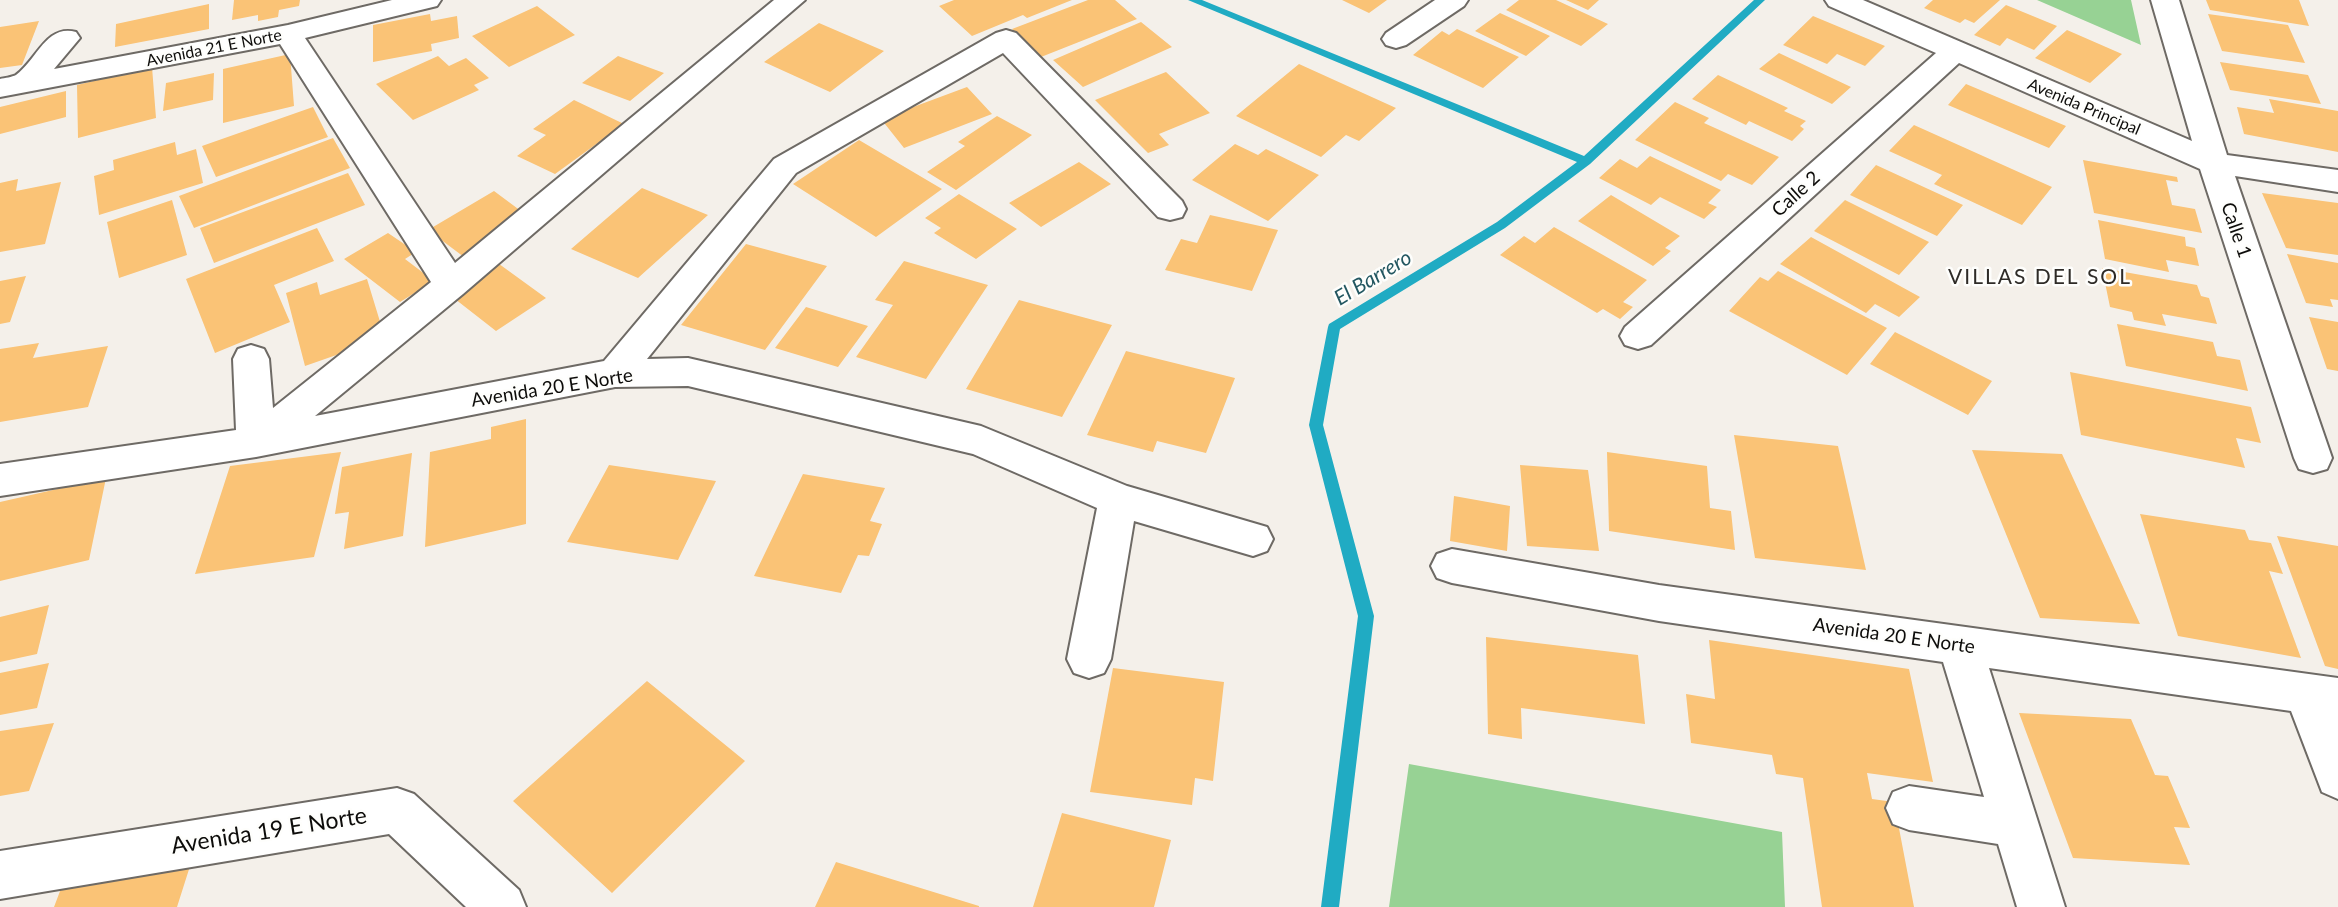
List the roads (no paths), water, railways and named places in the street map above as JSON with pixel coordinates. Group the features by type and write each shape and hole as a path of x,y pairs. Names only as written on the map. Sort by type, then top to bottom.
{"street":[{"name":"Avenida 21 E Norte","path":"12,86 288,34 427,0"},
{"path":"256,442 451,285 791,0"},
{"path":"1396,39 1454,0"},
{"name":"Avenida Principal","path":"1839,0 2214,163 2338,181"},
{"name":"Calle 1","path":"2165,0 2214,163 2313,457"},
{"path":"288,34 451,285"},
{"path":"12,86 66,38"},
{"path":"615,373 785,166 1006,39 1170,209"},
{"name":"Calle 2","path":"1638,336 1955,51"},
{"path":"251,359 256,442"},
{"name":"Avenida 20 E Norte","path":"0,480 256,442 615,373 688,372 981,441 1118,500 1253,539"},
{"path":"1089,659 1118,500"},
{"name":"Avenida 20 E Norte","path":"1452,566 1659,603 2322,696"},
{"path":"1960,645 2041,907"},
{"path":"2322,696 2338,777"},
{"path":"1909,808 2016,824"},
{"name":"Avenida 19 E Norte","path":"0,875 397,810 502,907"}],"waterway":[{"path":"1193,0 1586,161"},
{"name":"El Barrero","path":"1586,161 1760,0"},
{"name":"El Barrero","path":"1330,907 1366,616 1316,425 1334,327 1501,225 1586,161"}],"district":[{"name":"VILLAS DEL SOL","path":"2040,277"}]}
